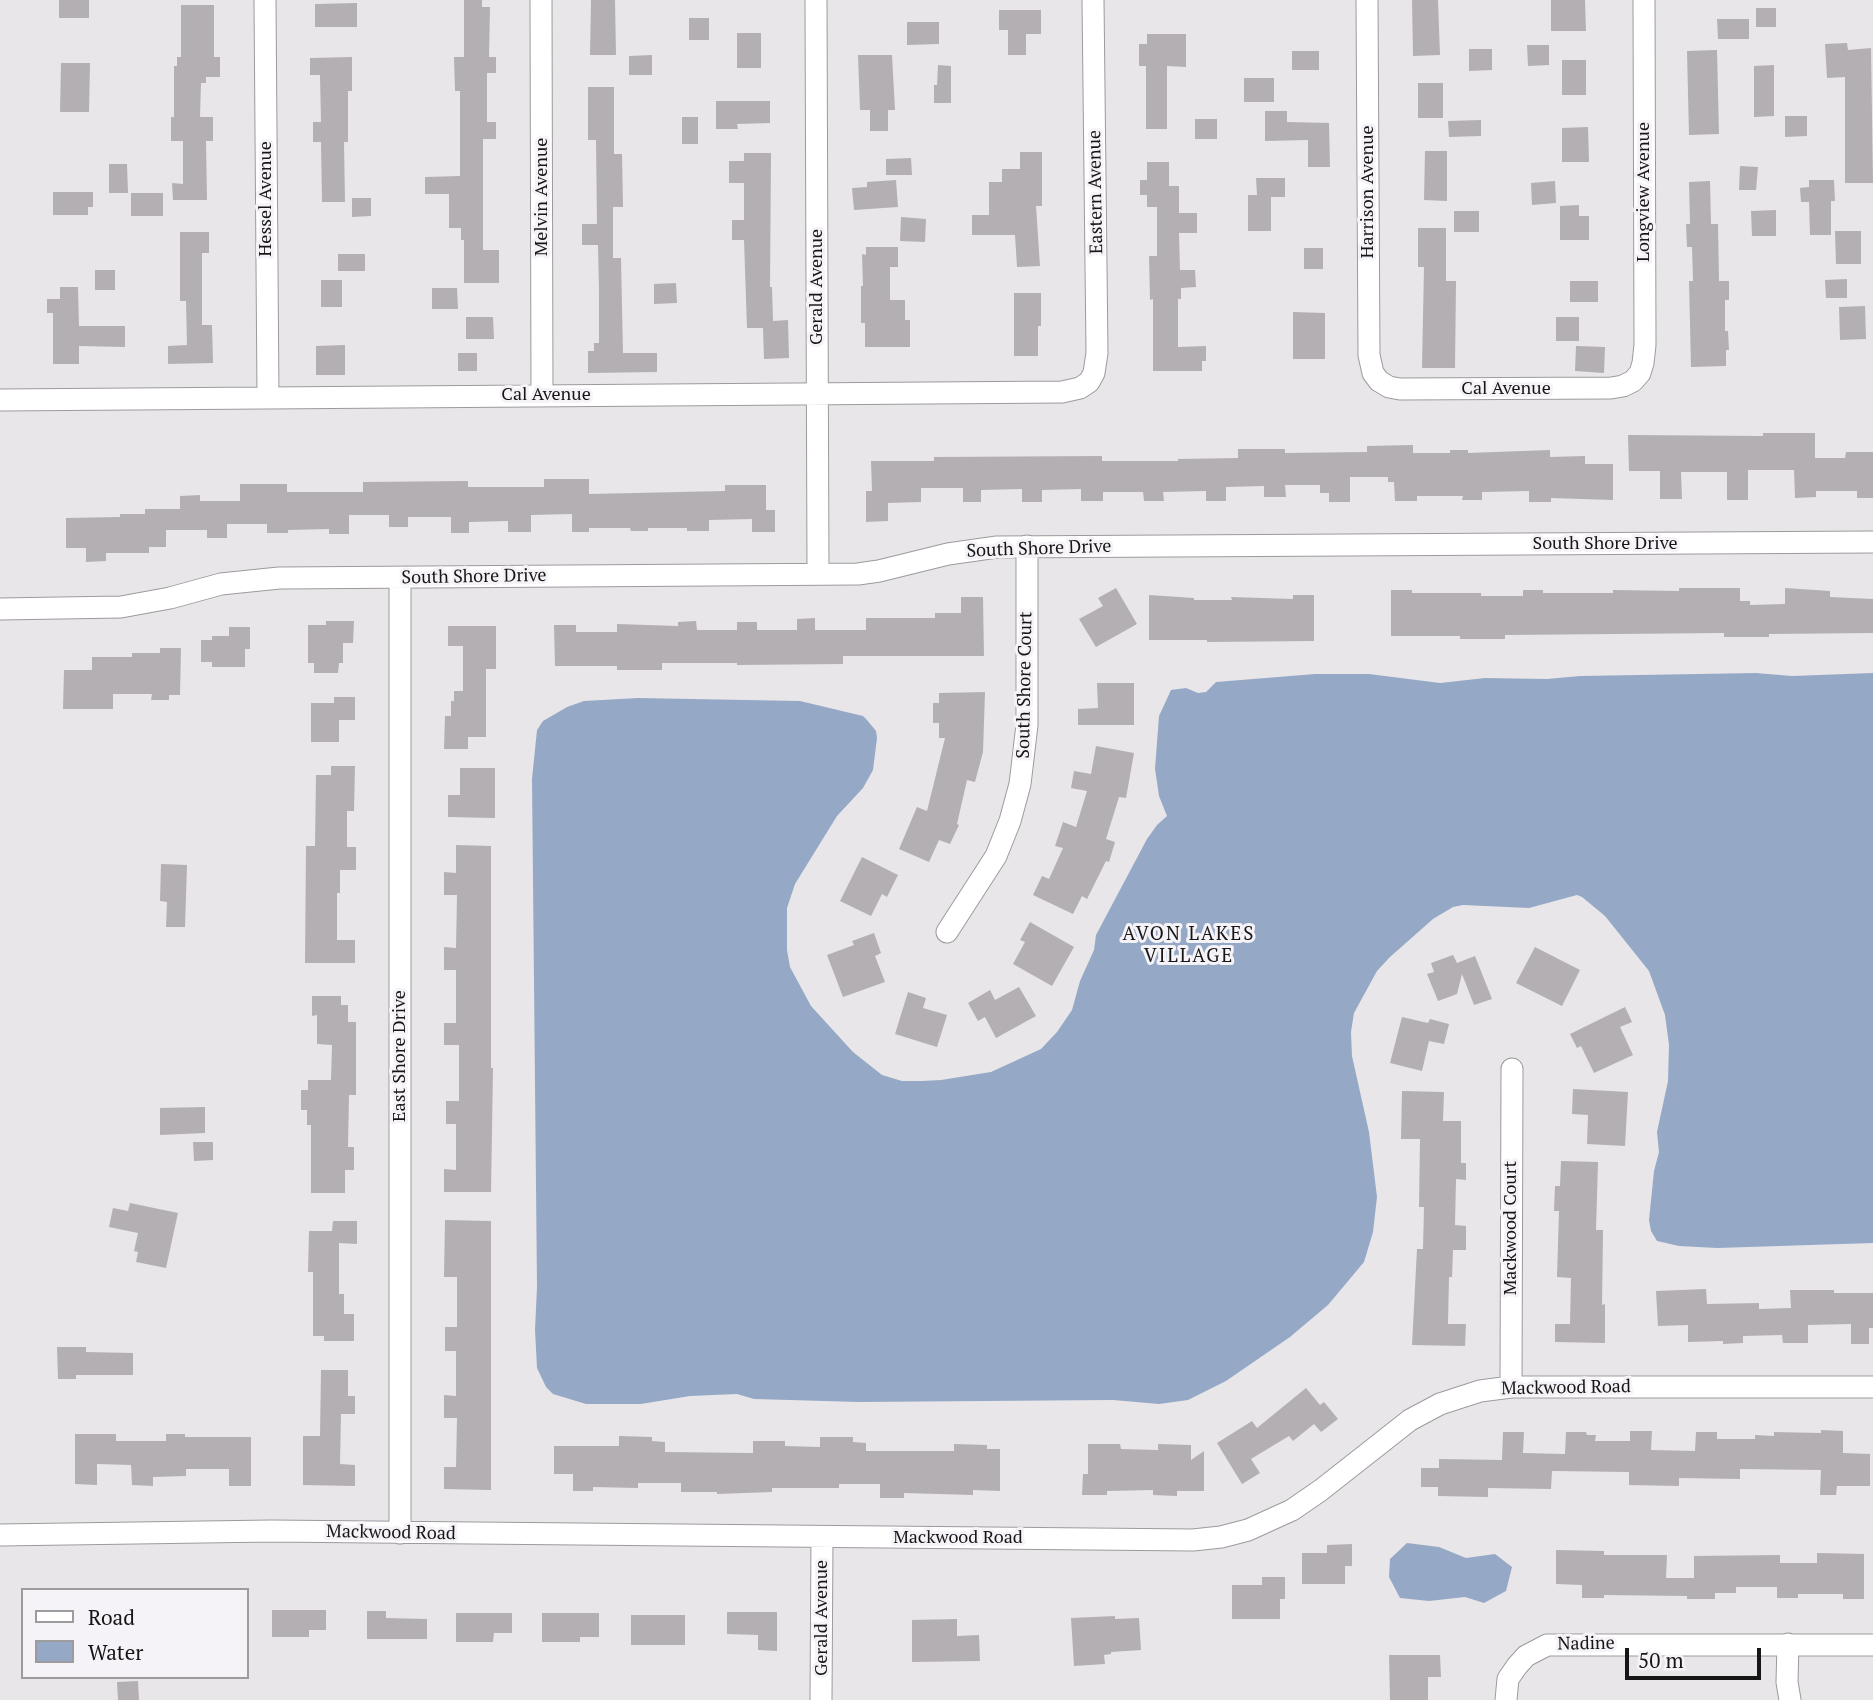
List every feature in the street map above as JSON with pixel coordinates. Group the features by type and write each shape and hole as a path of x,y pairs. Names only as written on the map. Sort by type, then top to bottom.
{"street":[{"name":"Hessel Avenue","path":"265,0 268,397"},
{"name":"Melvin Avenue","path":"541,0 542,395"},
{"name":"Gerald Avenue","path":"816,0 818,574"},
{"name":"Eastern Avenue","path":"1089,382 1094,373 1097,353 1093,0"},
{"name":"Harrison Avenue","path":"1367,0 1369,355 1373,373 1379,381"},
{"name":"Longview Avenue","path":"1633,381 1643,363 1645,345 1644,0"},
{"name":"Cal Avenue","path":"1379,381 1400,389 1611,388 1633,381"},
{"name":"Cal Avenue","path":"0,400 1062,392 1080,388 1089,382"},
{"name":"South Shore Drive","path":"0,609 121,607 252,579 818,574 879,571 973,549 1027,546 1873,542"},
{"name":"South Shore Court","path":"947,932 996,856 1010,821 1020,784 1027,724 1027,546"},
{"name":"East Shore Drive","path":"400,578 400,1534"},
{"name":"Mackwood Court","path":"1511,1387 1512,1069"},
{"name":"Mackwood Road","path":"0,1535 271,1531 822,1537 1221,1537 1248,1530 1292,1510 1425,1410 1480,1391 1511,1387 1873,1387"},
{"name":"Gerald Avenue","path":"821,1700 822,1537"},
{"name":"Nadine","path":"1506,1700 1508,1679 1517,1666 1535,1650 1547,1644 1873,1645"},
{"path":"1788,1644 1787,1682 1790,1700"}],"water":[{"path":"1756,673 1792,676 1873,673 1873,1243 1717,1248 1679,1246 1657,1241 1649,1220 1654,1171 1659,1152 1657,1132 1668,1081 1669,1045 1665,1015 1649,971 1605,916 1577,895 1529,908 1463,905 1453,907 1433,919 1390,957 1377,971 1354,1013 1351,1032 1352,1056 1369,1132 1377,1197 1373,1232 1364,1262 1328,1305 1290,1337 1226,1381 1188,1400 1159,1404 1113,1400 859,1402 754,1399 737,1394 690,1396 641,1404 586,1404 553,1394 546,1387 537,1368 535,1330 537,1287 532,779 537,730 543,721 584,701 638,698 800,701 863,716 876,731 873,770 863,788 837,816 795,884 787,908 787,950 790,967 811,1006 853,1052 882,1075 902,1081 922,1081 991,1072 1041,1049 1072,1010 1080,981 1094,950 1096,935 1147,839 1167,816 1159,796 1155,769 1159,716 1171,690 1186,688 1198,693 1206,692 1216,682 1315,674 1369,674 1440,683 1485,678 1547,679"},
{"path":"1407,1543 1439,1547 1466,1558 1495,1554 1512,1567 1506,1591 1484,1603 1465,1597 1429,1601 1400,1598 1389,1577 1390,1559"}],"building":[{"path":"59,0 89,0 89,18 59,18"},
{"path":"464,0 482,0 482,7 490,7 489,57 496,57 496,73 487,73 487,122 496,122 496,139 483,139 483,250 499,250 499,283 464,283 464,240 461,240 461,228 449,228 449,194 425,194 425,177 460,176 460,91 455,91 454,57 464,57"},
{"path":"591,0 615,0 616,55 590,55"},
{"path":"1412,0 1438,0 1440,55 1413,56"},
{"path":"1551,0 1585,0 1586,31 1551,31"},
{"path":"357,3 357,27 315,27 315,4"},
{"path":"181,5 214,5 214,57 220,57 220,77 206,77 206,83 201,83 200,117 213,117 213,141 206,141 207,200 173,200 172,183 183,184 183,141 171,141 174,66 177,66 177,57 181,57"},
{"path":"1756,8 1776,8 1776,27 1756,27"},
{"path":"999,10 1041,10 1041,34 1026,34 1026,55 1008,55 1008,30 999,30"},
{"path":"689,18 709,18 709,40 689,40"},
{"path":"1717,19 1749,19 1749,39 1718,39"},
{"path":"907,22 939,22 939,44 907,45"},
{"path":"737,33 761,33 761,68 737,68"},
{"path":"1147,34 1186,34 1186,67 1167,66 1167,129 1146,129 1146,66 1139,66 1139,44 1147,44"},
{"path":"1847,43 1848,50 1871,48 1873,183 1845,183 1845,77 1827,78 1825,44"},
{"path":"1527,45 1549,45 1549,65 1528,66"},
{"path":"1469,49 1492,49 1492,70 1469,71"},
{"path":"1717,50 1719,134 1689,135 1687,51"},
{"path":"1292,51 1319,51 1319,70 1292,70"},
{"path":"652,55 652,75 629,75 629,56"},
{"path":"858,55 892,55 895,110 888,110 888,131 870,131 870,110 860,110"},
{"path":"352,57 352,91 348,91 348,142 344,142 345,202 322,202 321,142 313,142 313,122 321,122 320,75 310,75 310,58"},
{"path":"1562,60 1586,60 1586,95 1562,95"},
{"path":"61,63 90,63 89,112 60,112"},
{"path":"938,65 951,66 951,103 934,103"},
{"path":"1774,65 1774,116 1754,117 1754,66"},
{"path":"1244,78 1274,78 1274,102 1244,102"},
{"path":"1418,83 1443,83 1443,118 1418,118"},
{"path":"588,87 614,87 614,154 622,154 623,207 613,207 613,258 621,258 623,353 657,353 657,372 588,373 588,351 594,351 594,343 599,343 599,291 598,245 582,245 582,224 597,224 596,140 588,140"},
{"path":"716,101 770,101 770,123 737,124 738,129 716,129"},
{"path":"1265,111 1287,111 1287,122 1329,123 1330,167 1308,167 1308,140 1265,141"},
{"path":"1785,116 1807,116 1807,136 1785,137"},
{"path":"682,117 698,117 698,144 682,144"},
{"path":"1195,119 1217,119 1217,139 1195,139"},
{"path":"1481,120 1481,136 1449,137 1448,121"},
{"path":"1588,127 1589,162 1562,162 1562,128"},
{"path":"1425,151 1447,151 1447,201 1424,200"},
{"path":"1020,152 1042,152 1042,206 1036,206 1040,266 1017,267 1015,235 972,235 972,215 989,215 989,182 1002,182 1002,169 1020,169"},
{"path":"744,153 771,153 770,287 773,321 788,320 789,358 764,359 763,328 747,328 744,240 732,240 732,220 744,220 744,183 729,183 729,161 744,161"},
{"path":"911,158 912,175 886,175 886,159"},
{"path":"1147,162 1169,162 1169,186 1179,186 1179,213 1197,213 1197,233 1179,233 1180,270 1195,270 1196,287 1181,288 1181,299 1178,299 1178,347 1206,346 1206,361 1202,361 1202,371 1153,371 1153,299 1150,300 1149,256 1157,256 1157,207 1147,207 1147,195 1140,195 1140,180 1147,180"},
{"path":"109,164 127,164 128,193 109,193"},
{"path":"1740,166 1758,167 1756,190 1739,190"},
{"path":"1256,178 1285,178 1285,197 1271,197 1271,231 1248,231 1248,195 1257,195"},
{"path":"896,180 898,207 854,210 852,188 867,187 867,182"},
{"path":"1809,180 1834,180 1835,201 1831,201 1831,235 1810,235 1809,202 1801,202 1800,188 1809,187"},
{"path":"1555,181 1556,203 1532,205 1531,183"},
{"path":"1710,181 1711,224 1718,224 1719,281 1729,281 1729,300 1725,300 1725,331 1728,331 1729,350 1726,350 1726,366 1691,367 1689,281 1693,281 1692,247 1687,247 1686,224 1690,224 1689,182"},
{"path":"53,192 93,192 93,207 88,207 88,215 53,215"},
{"path":"131,193 163,193 163,216 131,216"},
{"path":"352,198 371,198 371,216 352,217"},
{"path":"1579,205 1579,216 1589,216 1589,240 1560,240 1560,206"},
{"path":"1776,210 1776,236 1752,236 1751,211"},
{"path":"1454,211 1479,211 1479,232 1454,232"},
{"path":"901,217 926,219 925,242 900,241"},
{"path":"1418,228 1446,228 1446,281 1456,281 1455,368 1422,368 1424,267 1418,267"},
{"path":"1835,231 1861,231 1861,264 1836,264"},
{"path":"180,232 209,232 209,253 202,253 202,325 212,325 213,363 168,364 168,346 187,345 186,301 180,301"},
{"path":"866,247 898,247 898,267 890,267 890,300 905,300 905,320 910,320 910,347 865,347 865,323 861,323 861,286 862,254 866,255"},
{"path":"1304,248 1323,248 1323,269 1304,269"},
{"path":"338,254 365,254 365,271 338,271"},
{"path":"95,270 115,270 115,290 95,290"},
{"path":"1847,279 1847,298 1826,298 1825,280"},
{"path":"321,280 342,280 342,307 321,307"},
{"path":"1570,281 1598,281 1598,302 1570,302"},
{"path":"676,283 677,303 654,304 654,284"},
{"path":"60,287 78,287 79,326 125,326 125,347 79,346 79,364 53,364 53,313 47,313 47,299 60,299"},
{"path":"432,288 457,288 458,309 432,309"},
{"path":"1014,293 1041,293 1038,356 1014,356"},
{"path":"1865,306 1866,339 1840,340 1839,307"},
{"path":"1293,312 1325,313 1325,359 1293,359"},
{"path":"466,317 493,317 494,339 466,339"},
{"path":"1556,317 1579,317 1579,341 1556,341"},
{"path":"345,345 345,375 316,375 316,346"},
{"path":"1576,346 1605,347 1604,373 1575,371"},
{"path":"458,353 477,353 477,371 458,371"},
{"path":"1763,433 1815,433 1815,458 1845,458 1846,452 1873,452 1873,498 1857,498 1857,491 1816,491 1816,497 1795,498 1794,470 1748,470 1748,500 1727,500 1727,472 1681,472 1682,499 1660,499 1660,471 1629,471 1628,435 1763,436"},
{"path":"1413,445 1413,453 1450,453 1450,450 1468,450 1468,453 1550,450 1550,457 1585,456 1585,464 1613,464 1613,500 1551,498 1551,502 1529,502 1529,491 1482,492 1482,500 1462,500 1463,496 1417,496 1417,501 1395,501 1394,482 1388,482 1388,477 1350,477 1350,502 1329,502 1329,493 1320,493 1320,485 1285,485 1286,497 1264,497 1264,486 1226,487 1226,501 1206,501 1206,491 1163,492 1164,501 1144,501 1143,492 1103,492 1103,501 1081,501 1081,489 1042,490 1042,502 1022,502 1022,489 981,490 981,502 963,502 963,488 921,488 921,502 888,503 888,521 866,522 866,491 872,491 871,461 934,461 934,457 1102,456 1102,461 1178,461 1238,458 1238,449 1285,449 1285,453 1367,452 1367,446"},
{"path":"544,479 589,479 589,494 725,491 725,485 766,485 766,510 775,510 775,532 752,532 752,519 709,520 709,531 687,531 687,528 631,531 630,528 589,528 589,532 572,532 572,514 531,515 531,532 508,532 508,521 469,522 469,533 451,533 451,517 408,517 408,527 389,527 389,515 349,515 349,534 329,534 329,529 267,533 267,524 227,524 227,538 207,538 207,530 166,530 166,547 149,547 149,553 106,553 106,561 86,562 86,548 66,548 66,518 120,517 120,514 145,514 145,509 180,509 180,496 200,495 200,501 240,501 240,484 287,484 287,492 363,492 363,482 468,481 468,487 544,487"},
{"path":"1116,588 1137,624 1096,647 1079,619 1103,606 1098,598"},
{"path":"1679,588 1740,588 1740,601 1750,601 1750,605 1785,604 1785,588 1830,591 1830,597 1873,599 1873,633 1769,634 1769,637 1724,637 1724,633 1505,635 1505,639 1391,636 1391,590 1523,596 1523,590 1543,590 1543,593 1613,593 1613,590 1679,591"},
{"path":"1149,595 1194,600 1232,600 1231,597 1293,599 1293,595 1314,595 1314,641 1149,640"},
{"path":"961,597 983,597 984,656 843,656 843,664 662,663 662,670 617,670 617,666 555,666 554,625 576,625 576,632 617,632 617,624 678,626 678,622 696,621 697,630 737,630 737,622 757,622 757,630 797,630 797,619 815,618 815,630 866,630 866,618 935,618 935,613 961,613"},
{"path":"326,621 354,621 353,643 343,643 343,663 339,663 338,673 314,673 314,663 308,663 308,625 326,625"},
{"path":"448,626 496,626 496,669 486,669 486,737 468,737 468,749 444,749 445,716 451,716 454,691 463,691 463,646 448,646"},
{"path":"229,627 250,627 250,649 245,649 245,667 212,667 212,662 201,662 201,640 212,640 212,636 229,636"},
{"path":"160,648 181,648 180,695 169,695 169,700 151,700 152,694 113,694 113,709 63,709 64,670 92,670 92,657 132,657 132,653 160,653"},
{"path":"1097,683 1134,683 1134,725 1078,725 1078,709 1098,708"},
{"path":"985,692 983,752 975,782 967,780 957,824 959,825 950,844 939,840 929,862 899,849 917,807 927,811 945,738 939,738 939,723 933,723 933,703 939,703 939,693"},
{"path":"334,697 355,697 355,720 339,720 339,742 311,742 311,703 334,703"},
{"path":"1096,746 1134,753 1126,798 1119,797 1106,839 1115,842 1109,862 1106,861 1087,899 1082,896 1073,914 1033,895 1042,876 1049,879 1063,848 1055,846 1063,822 1076,827 1087,791 1071,788 1074,771 1091,774"},
{"path":"331,766 355,766 354,811 347,811 347,847 356,847 356,870 340,870 337,940 355,940 355,963 305,963 306,846 315,846 316,775 331,775"},
{"path":"460,768 495,768 495,818 448,817 448,795 460,795"},
{"path":"456,845 491,846 491,1192 444,1192 444,1169 456,1170 456,1124 446,1124 446,1101 459,1101 459,1045 444,1045 444,1023 456,1023 456,970 444,970 444,947 456,948 457,895 444,895 444,872 456,873"},
{"path":"862,857 898,875 887,897 882,894 871,916 840,901"},
{"path":"161,864 187,865 185,927 166,927 167,902 160,901"},
{"path":"1030,922 1074,947 1052,986 1013,964 1025,942 1020,940"},
{"path":"874,933 881,953 875,956 885,982 843,997 827,955 854,945 852,941"},
{"path":"1535,947 1580,970 1562,1006 1516,983"},
{"path":"1453,955 1457,963 1475,956 1492,999 1474,1005 1462,974 1457,994 1438,1001 1427,974 1434,972 1431,963"},
{"path":"1019,987 1036,1016 996,1038 985,1017 978,1021 968,1003 990,990 995,1000"},
{"path":"908,992 926,998 923,1008 947,1015 937,1047 895,1034"},
{"path":"312,996 341,996 341,1005 348,1005 348,1022 356,1022 356,1095 349,1095 348,1147 354,1147 354,1170 345,1170 345,1193 311,1193 311,1125 307,1125 307,1110 301,1110 301,1090 308,1090 308,1080 331,1080 332,1045 317,1044 317,1015 312,1016"},
{"path":"1625,1007 1632,1022 1620,1027 1633,1055 1594,1073 1581,1046 1577,1048 1570,1034"},
{"path":"1402,1017 1428,1023 1430,1019 1449,1024 1444,1044 1429,1041 1422,1071 1390,1063"},
{"path":"1573,1089 1628,1092 1625,1146 1587,1144 1588,1115 1572,1114"},
{"path":"1402,1091 1444,1092 1443,1121 1461,1121 1461,1163 1466,1163 1466,1180 1456,1179 1455,1225 1466,1226 1466,1250 1453,1250 1452,1277 1449,1277 1448,1324 1466,1324 1465,1346 1412,1345 1417,1249 1423,1249 1424,1207 1419,1207 1420,1139 1401,1139"},
{"path":"205,1107 205,1133 160,1135 160,1108"},
{"path":"193,1142 213,1142 213,1160 194,1161"},
{"path":"1561,1161 1598,1162 1596,1230 1603,1230 1602,1305 1605,1304 1605,1343 1555,1342 1555,1324 1570,1324 1571,1278 1557,1277 1559,1211 1554,1211 1555,1186 1560,1186"},
{"path":"130,1203 178,1213 166,1268 136,1262 138,1252 134,1251 138,1233 109,1227 113,1208 128,1211"},
{"path":"445,1220 491,1221 491,1490 444,1489 444,1467 456,1467 457,1418 444,1418 444,1395 456,1396 456,1351 445,1351 445,1327 457,1327 457,1277 444,1277"},
{"path":"333,1221 357,1221 357,1244 339,1243 339,1294 344,1294 344,1314 354,1314 354,1341 324,1341 324,1336 313,1336 313,1272 308,1272 309,1231 332,1231"},
{"path":"1706,1289 1707,1304 1759,1303 1759,1309 1791,1308 1790,1290 1873,1293 1873,1328 1869,1328 1869,1344 1851,1344 1851,1324 1808,1325 1808,1343 1783,1343 1782,1335 1743,1336 1743,1343 1723,1344 1723,1341 1688,1342 1688,1325 1658,1326 1656,1291"},
{"path":"57,1347 86,1347 86,1352 133,1353 133,1375 76,1375 76,1379 58,1379"},
{"path":"321,1370 348,1370 348,1396 355,1396 355,1414 341,1414 340,1464 355,1465 355,1486 303,1485 303,1436 320,1436"},
{"path":"1306,1388 1320,1405 1324,1402 1338,1419 1321,1432 1314,1424 1293,1441 1289,1436 1251,1459 1260,1473 1242,1484 1217,1443 1252,1421 1257,1428"},
{"path":"1821,1430 1843,1431 1843,1453 1870,1454 1870,1486 1837,1486 1836,1495 1820,1495 1821,1470 1740,1469 1740,1479 1679,1478 1679,1486 1629,1485 1629,1472 1552,1471 1551,1489 1488,1488 1488,1497 1438,1496 1438,1487 1421,1487 1421,1468 1439,1468 1439,1459 1502,1460 1503,1432 1524,1432 1523,1453 1565,1454 1566,1432 1596,1435 1595,1441 1630,1441 1630,1431 1652,1431 1651,1450 1695,1451 1696,1432 1717,1432 1717,1439 1755,1439 1755,1435 1774,1436 1774,1432 1821,1433"},
{"path":"75,1434 116,1434 116,1441 166,1441 166,1434 185,1434 185,1437 251,1437 251,1486 229,1486 229,1469 186,1469 186,1476 153,1477 153,1486 132,1485 131,1465 97,1464 97,1485 75,1484"},
{"path":"619,1436 652,1437 652,1441 665,1442 665,1452 753,1453 753,1441 785,1441 785,1446 820,1447 820,1437 853,1437 853,1442 866,1443 866,1451 954,1451 954,1444 987,1445 987,1449 1000,1449 1000,1491 973,1490 973,1495 904,1493 904,1498 880,1498 880,1484 839,1484 839,1488 772,1488 772,1492 717,1494 681,1492 681,1483 638,1483 638,1488 593,1487 593,1491 573,1491 573,1474 554,1474 554,1446 619,1446"},
{"path":"1088,1444 1120,1444 1121,1449 1158,1450 1158,1444 1191,1445 1191,1460 1204,1451 1204,1491 1177,1491 1177,1496 1153,1495 1153,1490 1107,1491 1107,1495 1082,1495 1083,1474 1088,1474"},
{"path":"1352,1544 1352,1566 1345,1566 1345,1584 1302,1584 1302,1553 1327,1553 1327,1545"},
{"path":"1556,1550 1604,1551 1604,1555 1667,1555 1666,1578 1694,1578 1694,1556 1780,1555 1780,1563 1817,1563 1817,1553 1864,1554 1864,1599 1843,1599 1843,1594 1798,1594 1798,1598 1777,1598 1777,1587 1736,1587 1736,1593 1715,1593 1715,1599 1604,1595 1604,1598 1582,1598 1582,1585 1556,1584"},
{"path":"1262,1577 1285,1577 1285,1599 1280,1599 1280,1619 1232,1619 1232,1585 1262,1585"},
{"path":"272,1610 326,1610 326,1630 309,1630 309,1637 272,1637"},
{"path":"367,1611 386,1611 386,1618 427,1619 427,1639 367,1639"},
{"path":"727,1612 777,1612 777,1651 758,1650 758,1635 727,1634"},
{"path":"456,1613 512,1613 512,1633 494,1633 493,1642 456,1642"},
{"path":"542,1613 599,1613 599,1637 580,1637 580,1642 542,1642"},
{"path":"631,1615 685,1615 685,1645 631,1645"},
{"path":"1115,1616 1115,1619 1139,1618 1141,1650 1111,1652 1104,1655 1105,1664 1074,1666 1071,1618"},
{"path":"957,1619 957,1636 979,1635 980,1661 912,1662 912,1620"},
{"path":"1389,1655 1440,1655 1441,1677 1428,1677 1428,1700 1390,1700"},
{"path":"138,1681 139,1700 118,1700 117,1682"}],"district":[{"name":"AVON LAKES VILLAGE","path":"1189,946"}]}
